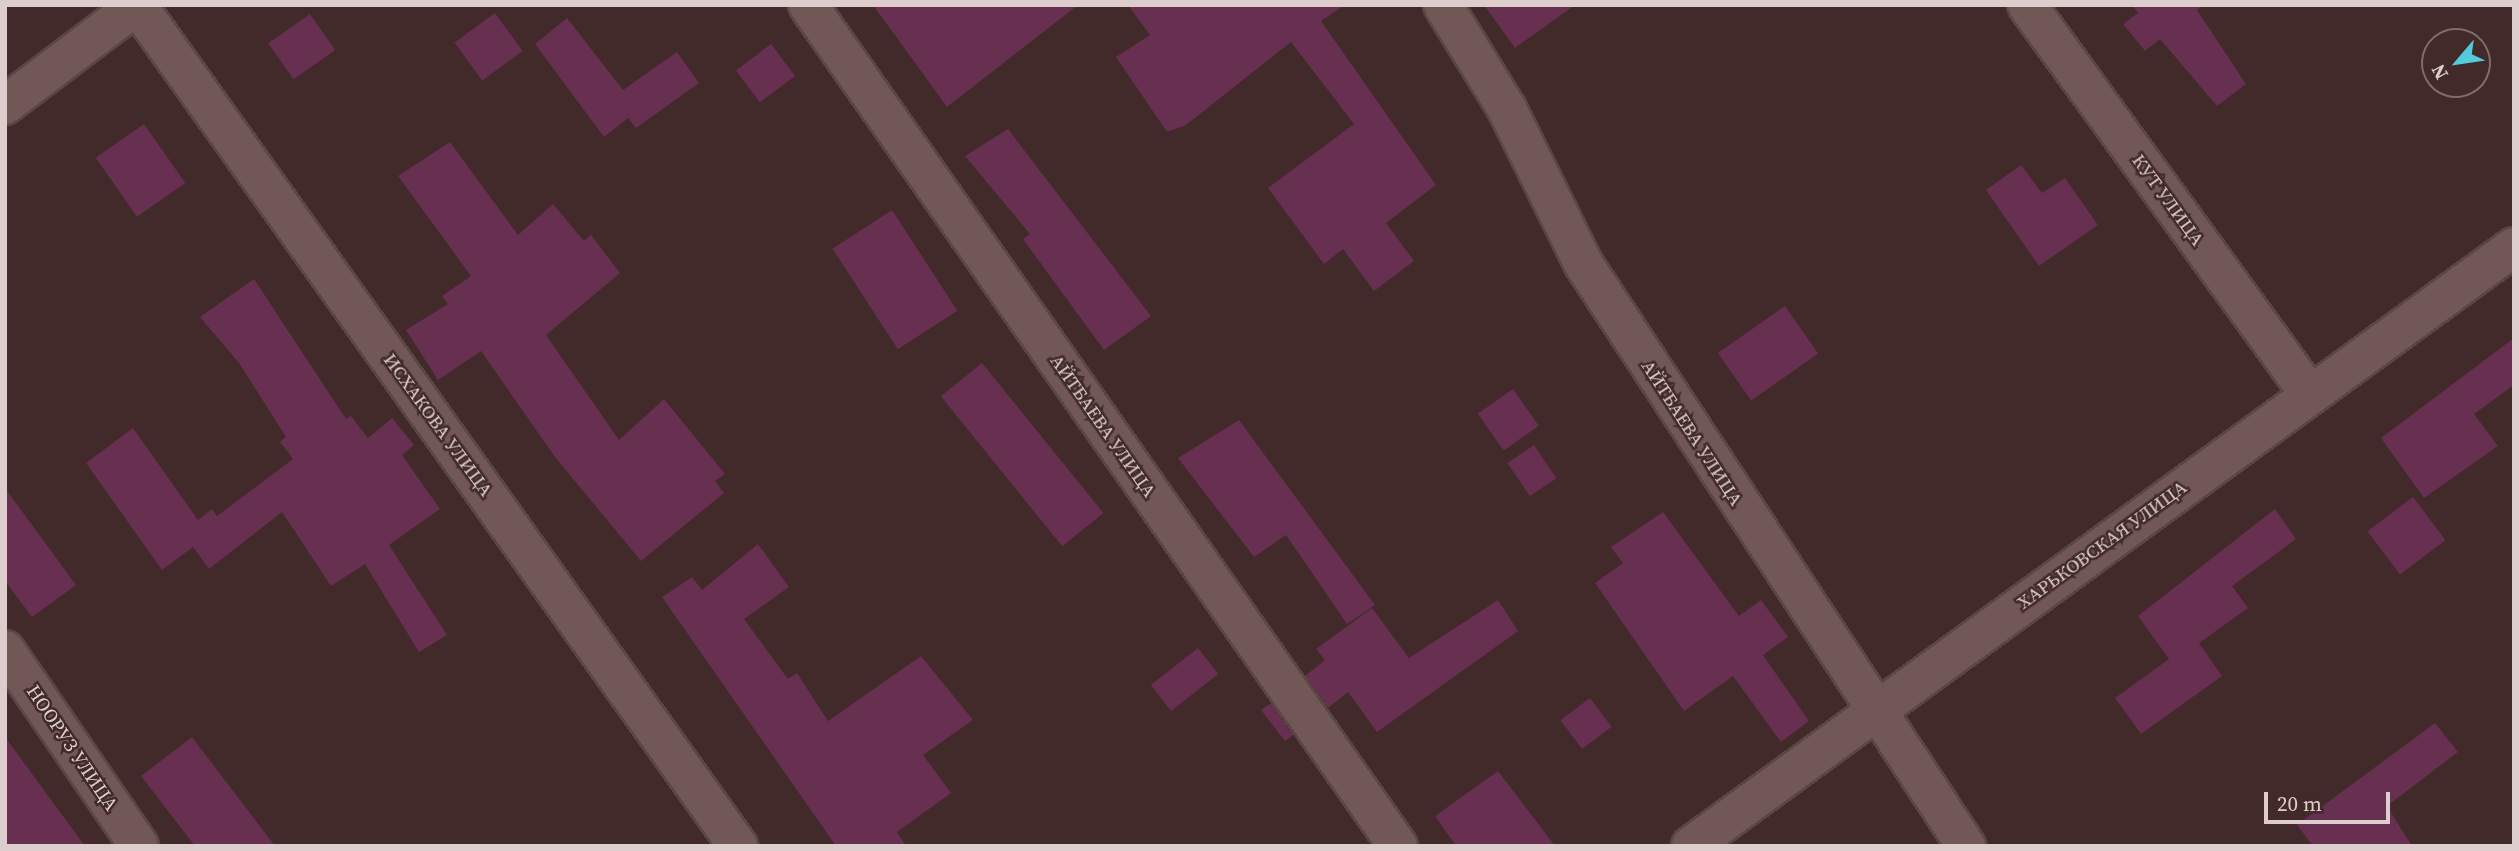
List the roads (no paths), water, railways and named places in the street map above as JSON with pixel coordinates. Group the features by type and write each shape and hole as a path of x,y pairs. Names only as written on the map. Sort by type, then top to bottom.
{"street":[{"path":"5,105 137,5"},
{"name":"ИСХАКОВА УЛИЦА","path":"137,5 738,846"},
{"name":"АЙТБАЕВА УЛИЦА","path":"808,5 1398,846"},
{"name":"АЙТБАЕВА УЛИЦА","path":"1443,5 1507,109 1583,263 1873,711 1966,846"},
{"name":"КУТ УЛИЦА","path":"2027,5 2310,394"},
{"name":"ХАРЬКОВСКАЯ УЛИЦА","path":"1691,846 2514,247"},
{"name":"НООРУЗ УЛИЦА","path":"5,650 139,846"}]}
